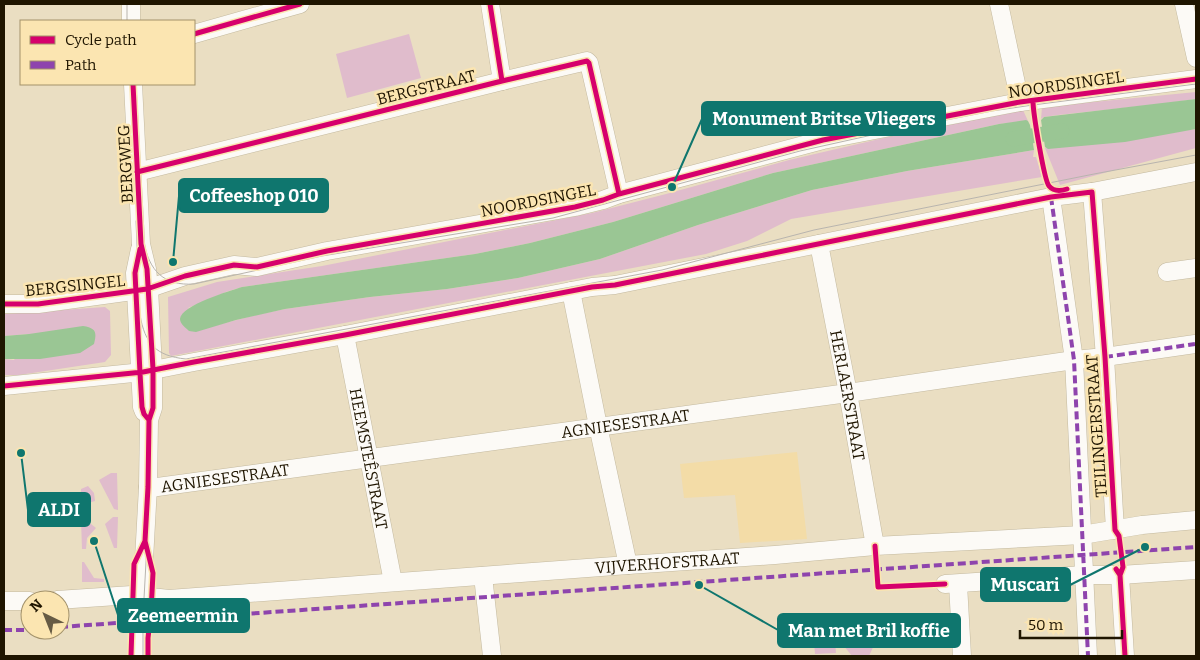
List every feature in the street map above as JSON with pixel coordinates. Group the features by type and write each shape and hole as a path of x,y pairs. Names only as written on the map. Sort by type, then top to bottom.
{"street":[{"path":"131,4 131,20"},
{"path":"195,34 300,4"},
{"path":"490,4 502,81"},
{"path":"1000,4 1020,102"},
{"path":"1184,4 1196,58"},
{"name":"BERGSTRAAT","path":"137,172 587,61 619,194"},
{"name":"NOORDSINGEL","path":"143,290 185,276 234,265 257,267 327,251 576,207 823,140 1020,102 1196,79"},
{"name":"BERGWEG","path":"134,85 141,244 148,269 143,290 146,371 142,407 144,414 149,420 148,487 140,596 140,656"},
{"path":"4,386 146,371 592,287 615,285 1051,197 1092,192 1196,172"},
{"name":"TEILINGERSTRAAT","path":"1092,192 1105,357 1115,530"},
{"name":"TEILINGERSTRAAT","path":"1051,197 1074,360 1088,656"},
{"name":"HERLAERSTRAAT","path":"819,244 875,546"},
{"path":"1167,272 1196,268"},
{"name":"BERGSINGEL","path":"4,304 38,304 143,290"},
{"path":"571,291 628,564"},
{"name":"HEEMSTEÊSTRAAT","path":"345,335 393,582"},
{"name":"AGNIESESTRAAT","path":"148,487 370,459 1074,360 1196,349"},
{"name":"VIJVERHOFSTRAAT","path":"70,599 132,595 169,599 628,564 776,555 875,546 1082,535 1142,524 1196,520"},
{"path":"962,656 952,584 1196,570"},
{"path":"1120,575 1125,656"},
{"path":"483,576 492,656"},
{"path":"4,601 20,601"}],"shaded area":[{"path":"409,34 421,78 347,98 336,54"},
{"path":"1196,92 1196,99 1058,115 1041,119 1042,107"},
{"path":"1196,99 1196,129 1125,142 1048,149 1045,147 1041,120 1044,117"},
{"path":"1023,110 1028,121 999,124 773,173 613,222 530,243 475,254 242,287 188,308 217,325 285,309 447,289 518,278 600,259 698,225 812,190 907,171 1034,150 1033,157 1036,157 1042,177 791,219 747,241 706,254 171,356 169,353 168,297 217,282 322,266 592,213 789,160 888,137"},
{"path":"1026,120 1030,125 1034,150 907,171 812,190 698,225 600,259 518,278 447,289 285,309 236,320 196,332 189,331 180,321 182,314 197,304 242,287 475,254 530,243 613,222 773,173 999,124"},
{"path":"1196,129 1196,148 1060,185 1045,148"},
{"path":"105,307 110,311 111,355 105,362 19,375 4,375 4,359 14,360 29,334 4,336 4,314"},
{"path":"83,326 93,329 95,336 94,344 80,353 40,359 4,359 4,336"},
{"path":"797,452 807,539 740,543 735,495 684,498 680,464"},
{"path":"111,473 117,473 118,510 114,509 99,480"},
{"path":"88,486 94,493 95,501 81,505 81,489"},
{"path":"113,517 118,517 117,548 114,548 105,524"},
{"path":"81,520 86,520 96,528 87,538 86,549 82,549"},
{"path":"82,562 84,562 94,578 104,579 104,582 82,582"},
{"path":"866,631 875,643 869,656 852,656 844,646 851,633"},
{"path":"835,641 836,653 815,654 814,642"}],"waterway":[{"name":"NOORDSINGEL","path":"1013,139 1062,131"}],"tram line":[{"path":"127,4 127,20"},
{"path":"144,242 150,261 160,275 174,282 194,284 322,256 553,218 800,151 890,131 992,111 1196,84"},
{"path":"136,85 147,289 151,413 143,656"},
{"path":"140,315 145,334 154,347 167,355 186,359 662,270 814,230 1196,155"},
{"path":"136,221 142,366"}],"marked path":[{"path":"1051,197 1074,360 1088,656"},
{"path":"1105,357 1195,344"},
{"path":"70,626 1196,547"},
{"path":"4,630 20,630"}],"cycle path":[{"path":"195,34 300,4"},
{"path":"490,4 502,81"},
{"path":"137,172 587,61 619,194"},
{"path":"4,304 38,304 147,289 185,276 234,265 257,267 327,251 575,207 823,140 1020,102 1196,79"},
{"path":"133,85 141,244 147,269 153,369 153,408 149,420 145,541 153,573 148,656"},
{"path":"1033,101 1039,145 1047,181 1049,186 1055,190 1067,189"},
{"path":"1092,192 1105,357 1115,530 1119,536 1123,567 1120,575"},
{"path":"4,386 143,372 592,287 615,285 1051,197 1092,192"},
{"path":"140,249 135,273 140,373 142,407 144,414 149,420"},
{"path":"131,656 134,564 145,541"},
{"path":"875,546 878,587 945,584"},
{"path":"1116,569 1120,575 1125,656"}],"place":[{"name":"Monument Britse Vliegers","path":"672,187"},
{"name":"Coffeeshop 010","path":"173,262"},
{"name":"ALDI","path":"21,453"},
{"name":"Zeemeermin","path":"94,541"},
{"name":"Muscari","path":"1145,547"},
{"name":"Man met Bril koffie","path":"699,585"}]}
